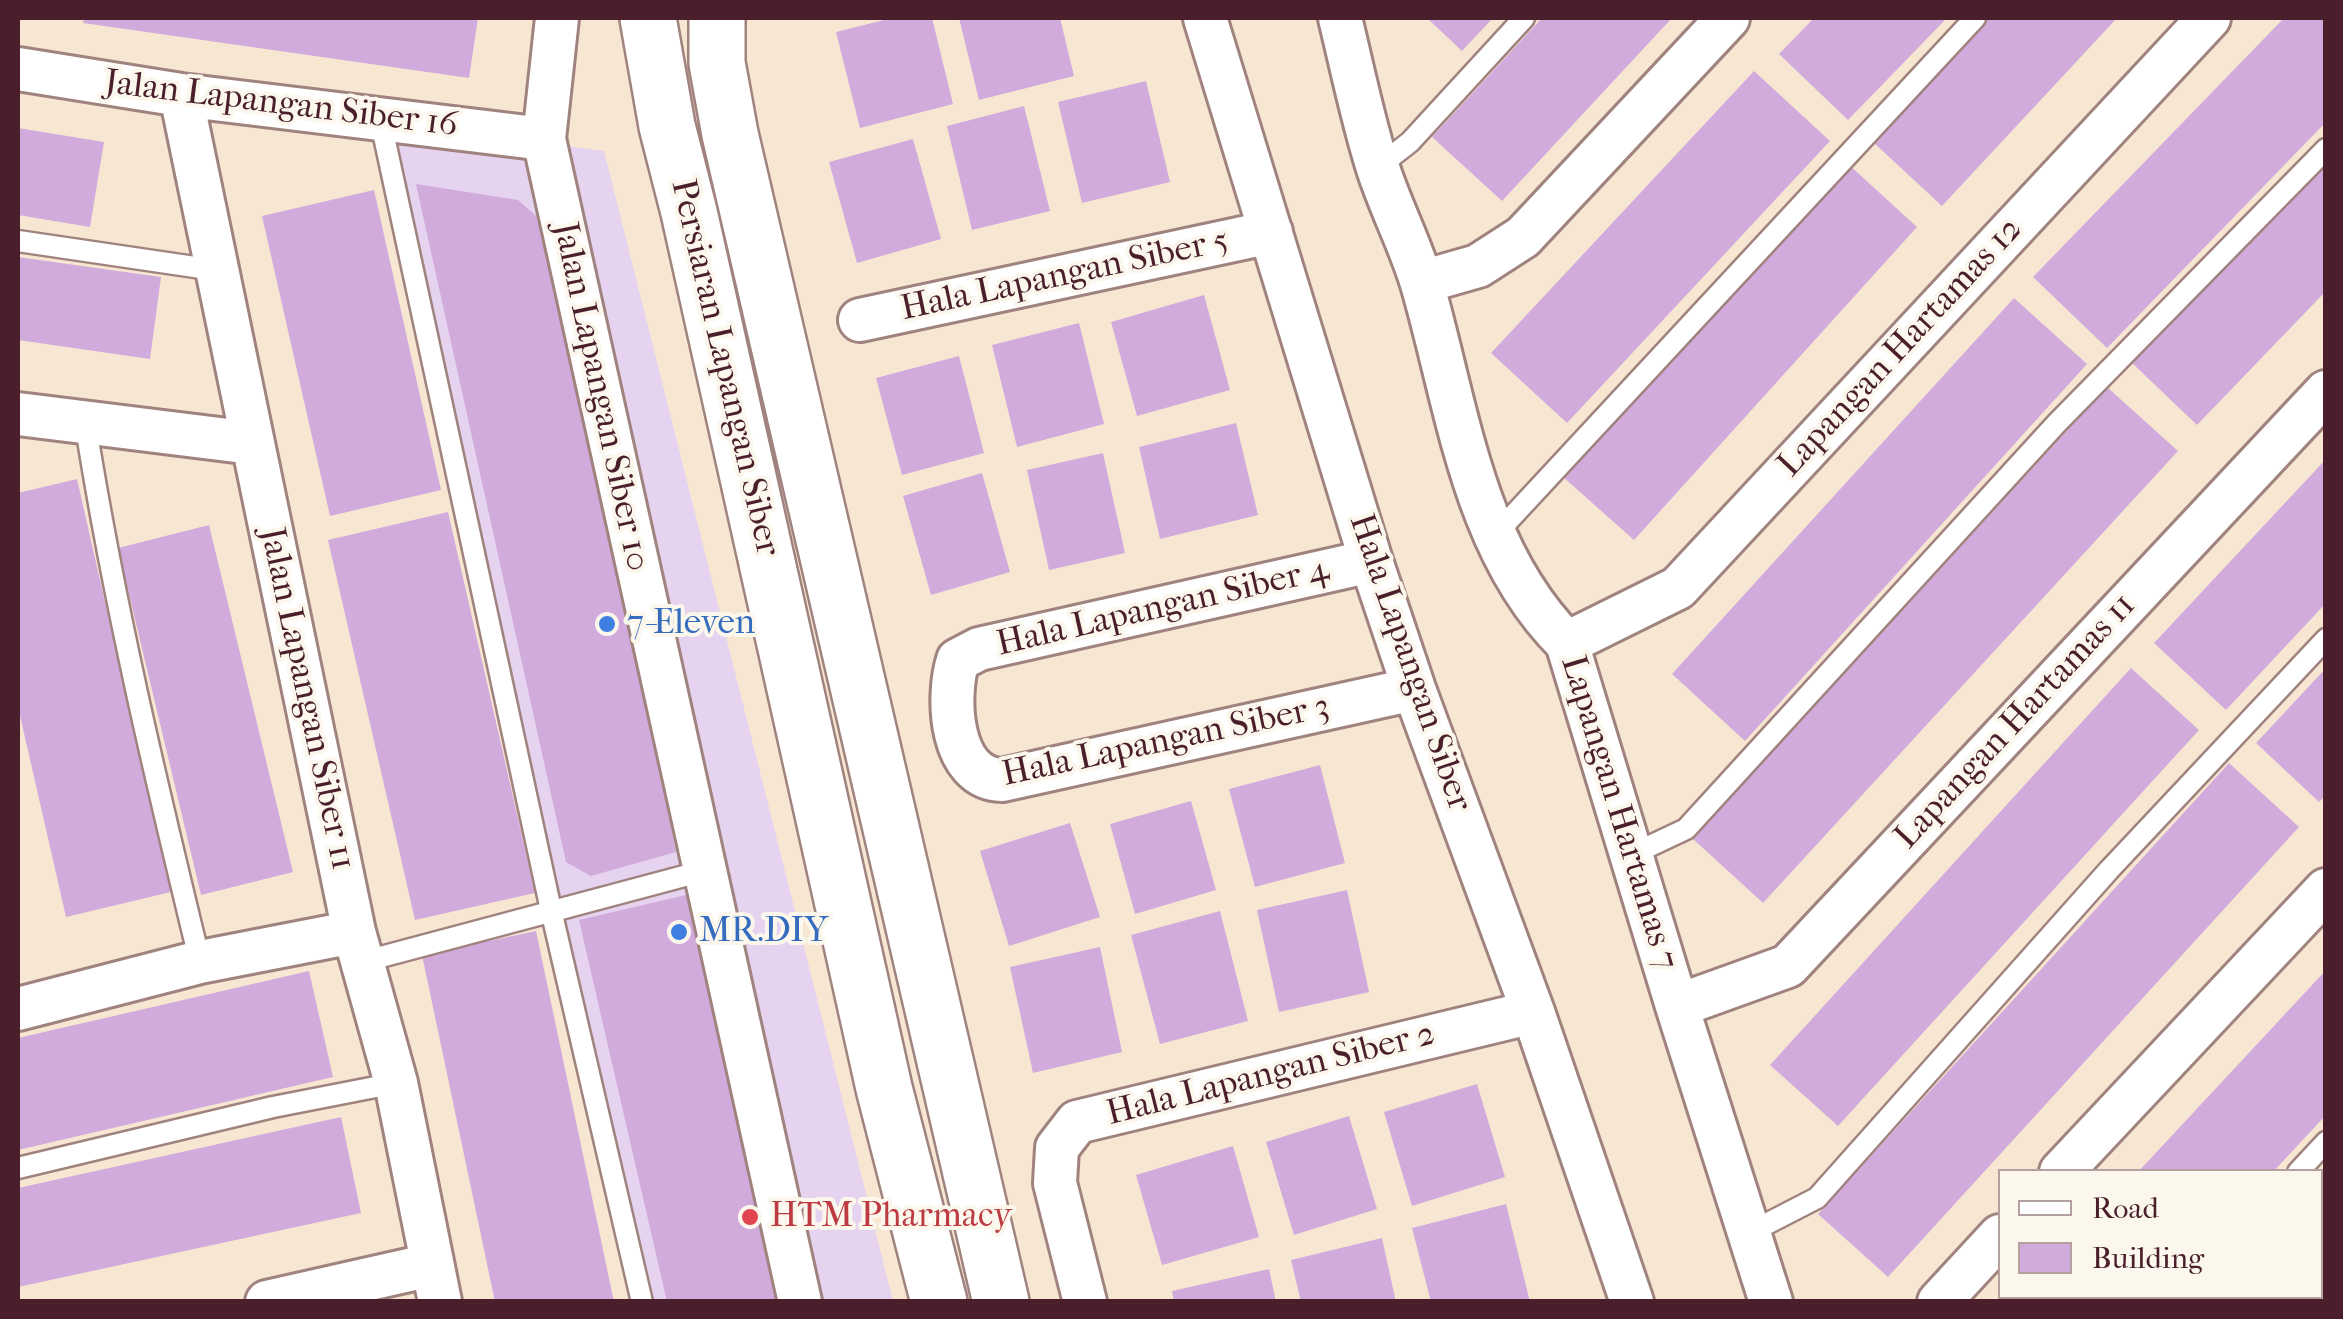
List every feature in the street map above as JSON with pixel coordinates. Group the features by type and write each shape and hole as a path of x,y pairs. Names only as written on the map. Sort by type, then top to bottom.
{"main road":[{"name":"Persiaran Lapangan Siber","path":"648,18 667,126 690,212 884,1088 940,1302"},
{"name":"Persiaran Lapangan Siber","path":"716,18 717,63 730,134 1001,1302"}],"street":[{"name":"Jalan Lapangan Siber 10","path":"557,18 544,139 800,1302"},
{"name":"Hala Lapangan Siber","path":"1206,18 1371,561 1632,1302"},
{"name":"Lapangan Hartamas 7","path":"1340,18 1378,167 1422,282 1474,477 1514,578 1540,616 1567,643 1772,1302"},
{"path":"1422,282 1478,266 1523,237 1728,18"},
{"name":"Lapangan Hartamas 12","path":"1567,643 1678,588 2210,18"},
{"name":"Jalan Lapangan Siber 16","path":"18,69 181,95 544,139"},
{"name":"Jalan Lapangan Siber 11","path":"181,95 358,947 396,1083 436,1283"},
{"name":"Hala Lapangan Siber 5","path":"860,320 1271,232"},
{"name":"Lapangan Hartamas 11","path":"1677,1006 1788,966 2326,392"},
{"path":"18,414 252,443"},
{"name":"Hala Lapangan Siber 4","path":"954,720 951,682 958,660 979,649 1371,561"},
{"name":"Hala Lapangan Siber 3","path":"954,720 963,755 974,772 987,780 1002,780 1414,689"},
{"path":"2064,1169 2326,890"},
{"path":"20,997 200,962 358,947"},
{"name":"Hala Lapangan Siber 2","path":"1085,1302 1055,1183 1057,1148 1077,1122 1533,1012"},
{"path":"1939,1302 1998,1238"},
{"path":"268,1302 436,1283"}],"lane":[{"path":"1378,167 1410,142 1524,18"},
{"path":"1495,535 1975,18"},
{"path":"380,118 551,910 642,1302"},
{"path":"1633,854 1686,829 2056,423 2326,149"},
{"path":"18,241 215,270"},
{"path":"85,421 107,563 200,962"},
{"path":"1750,1233 1816,1198 2109,870 2326,640"},
{"path":"358,947 551,910 703,871"},
{"path":"18,1168 273,1107 396,1083"},
{"path":"2301,1169 2326,1142"}],"shaded area":[{"path":"379,120 604,151 893,1301 642,1301"}],"building":[{"path":"84,18 478,18 469,78 83,23"},
{"path":"892,18 932,18 953,104 860,128 836,32"},
{"path":"959,18 1060,18 1074,76 979,100"},
{"path":"1427,18 1493,18 1462,51"},
{"path":"1542,18 1672,18 1502,201 1432,137"},
{"path":"1814,18 1947,18 1848,120 1779,54"},
{"path":"1989,18 2117,18 1942,206 1873,142"},
{"path":"2284,18 2326,18 2326,122 2107,348 2033,277"},
{"path":"1754,71 1830,141 1567,423 1491,353"},
{"path":"1146,81 1170,182 1082,203 1058,102"},
{"path":"1024,106 1050,211 972,230 947,126"},
{"path":"18,128 104,142 90,227 18,215"},
{"path":"913,139 941,239 857,263 829,162"},
{"path":"2326,161 2326,291 2197,425 2132,363"},
{"path":"1847,163 1917,227 1634,540 1563,477"},
{"path":"416,184 518,200 550,228 676,852 591,876 566,862"},
{"path":"374,190 441,490 330,516 262,216"},
{"path":"18,257 161,277 150,359 18,340"},
{"path":"1204,295 1230,390 1137,416 1111,322"},
{"path":"2014,298 2087,364 1745,741 1672,674"},
{"path":"1079,323 1104,424 1017,447 992,345"},
{"path":"959,356 984,453 902,475 876,378"},
{"path":"2107,387 2178,451 1763,903 1693,839"},
{"path":"1236,423 1258,515 1160,539 1139,447"},
{"path":"1103,453 1125,553 1049,570 1027,470"},
{"path":"2326,459 2326,603 2226,710 2154,643"},
{"path":"982,473 1010,572 931,595 903,496"},
{"path":"77,479 171,892 66,917 18,707 18,493"},
{"path":"448,512 535,893 415,920 328,540"},
{"path":"209,525 293,872 201,895 118,548"},
{"path":"2131,668 2199,730 1838,1126 1770,1065"},
{"path":"2326,668 2326,795 2319,802 2256,743"},
{"path":"2229,763 2299,827 1888,1277 1818,1214"},
{"path":"1320,765 1345,863 1255,887 1229,789"},
{"path":"1191,801 1216,890 1135,914 1110,824"},
{"path":"1070,823 1100,917 1009,946 980,851"},
{"path":"1347,890 1369,992 1279,1012 1257,910"},
{"path":"690,894 784,1302 667,1302 579,920"},
{"path":"1220,911 1248,1021 1160,1044 1131,935"},
{"path":"536,931 614,1302 495,1302 422,955"},
{"path":"1100,947 1122,1052 1033,1073 1010,967"},
{"path":"2326,970 2326,1115 2276,1169 2141,1169"},
{"path":"309,971 333,1077 18,1150 18,1038"},
{"path":"1477,1084 1505,1177 1412,1206 1384,1112"},
{"path":"1349,1116 1377,1209 1294,1235 1266,1142"},
{"path":"341,1117 361,1213 18,1287 18,1188"},
{"path":"1233,1146 1259,1237 1162,1265 1136,1175"},
{"path":"2326,1165 2326,1302 2200,1302 2323,1299 2322,1169"},
{"path":"1506,1204 1530,1302 1431,1302 1412,1228"},
{"path":"1382,1238 1396,1302 1301,1302 1291,1260"},
{"path":"1269,1269 1276,1302 1174,1302 1172,1291"},
{"path":"2020,1299 2154,1299 2152,1302 2017,1302"}],"place":[{"name":"7-Eleven","path":"607,624"},
{"name":"MR.DIY","path":"679,932"},
{"name":"HTM Pharmacy","path":"750,1217"}]}
